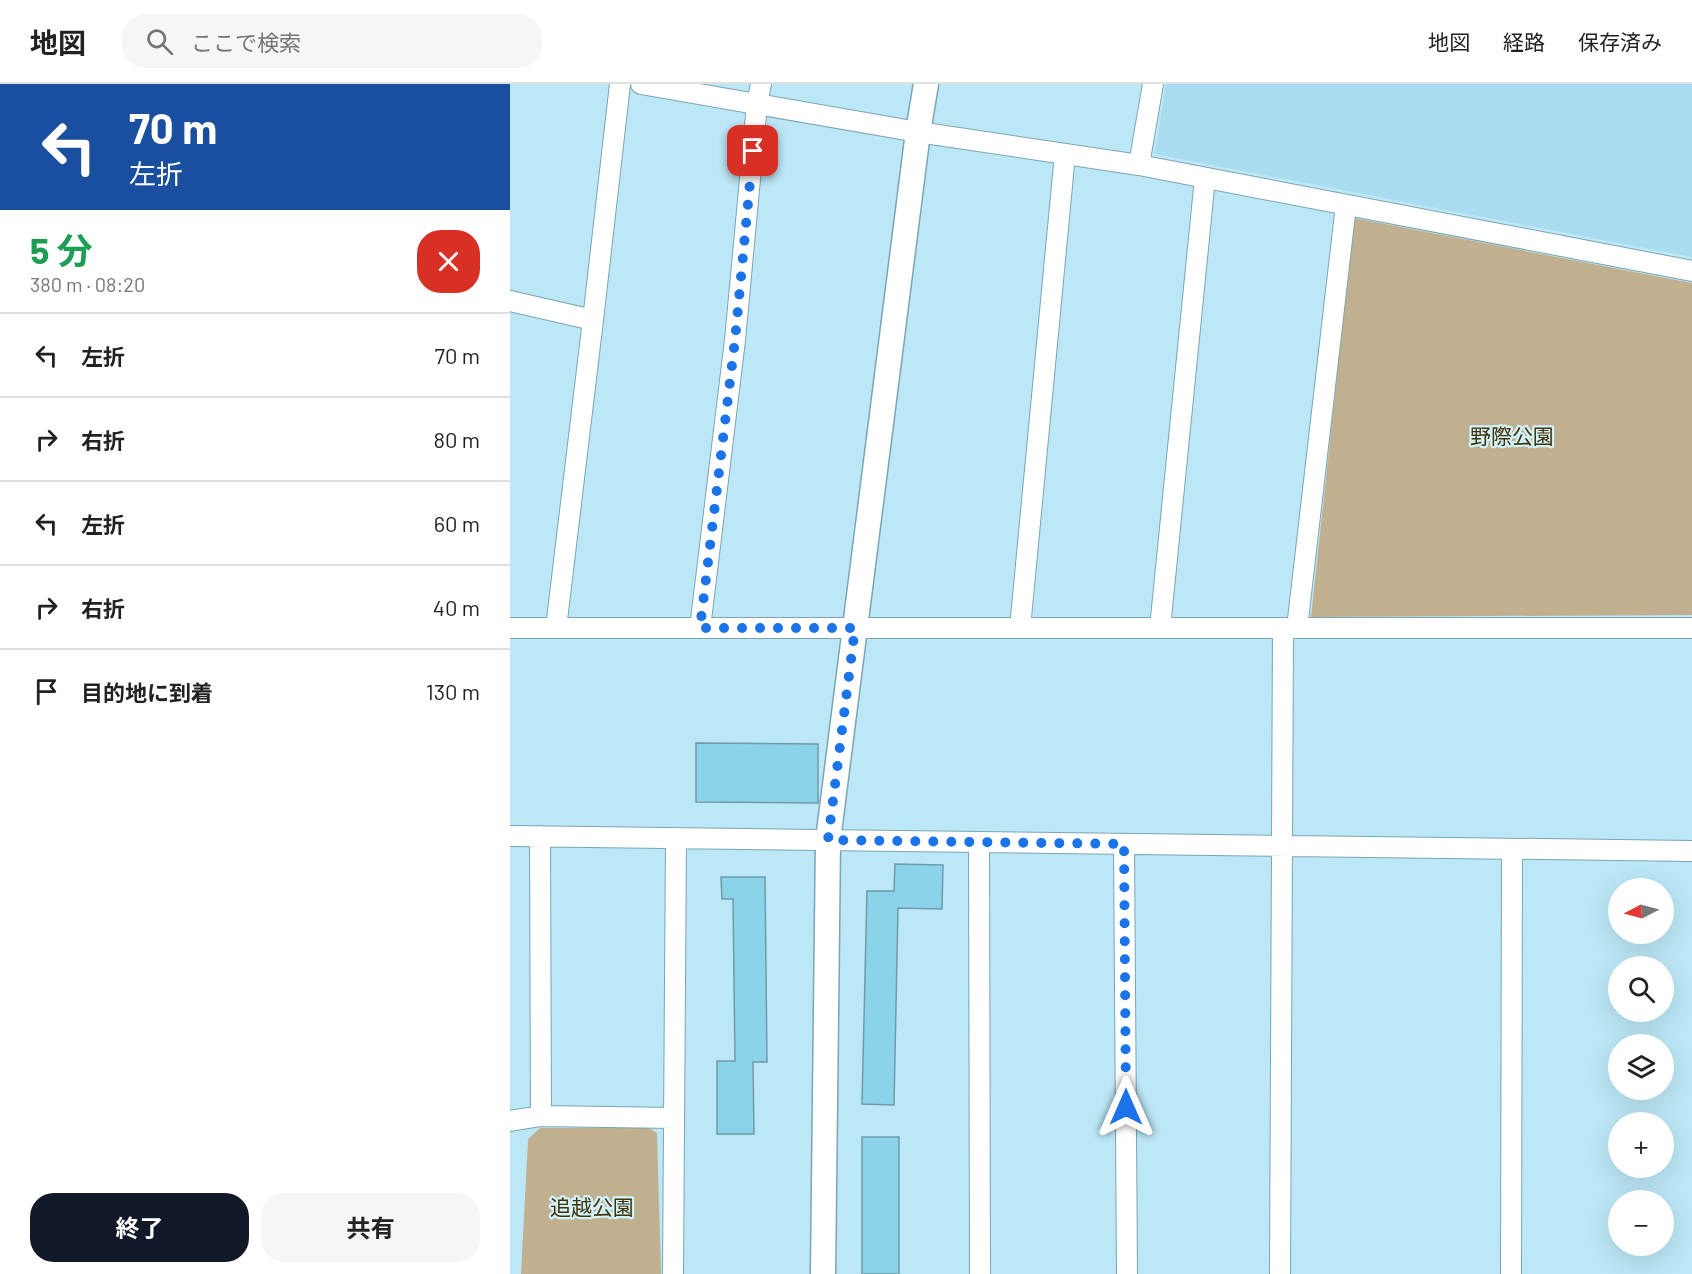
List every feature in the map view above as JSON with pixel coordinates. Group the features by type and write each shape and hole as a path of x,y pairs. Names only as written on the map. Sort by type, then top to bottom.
{"street":[{"path":"556,628 620,84"},
{"path":"641,84 918,132 1139,165 1692,271"},
{"path":"700,628 735,340 761,84"},
{"path":"823,1274 828,840 926,84"},
{"path":"1139,165 1153,84"},
{"path":"1020,628 1065,154"},
{"path":"1160,628 1206,178"},
{"path":"1280,1274 1282,846 1290,628 1346,205"},
{"path":"510,301 594,320"},
{"path":"510,628 1692,628"},
{"path":"510,836 1692,851"},
{"path":"540,836 541,1116"},
{"path":"673,1274 676,838"},
{"path":"979,842 980,1274"},
{"path":"1124,844 1127,1274"},
{"path":"1511,1274 1512,849"},
{"path":"510,1121 541,1116 674,1118"}],"shaded area":[{"path":"1166,84 1692,84 1692,257 1155,154"}],"green space":[{"name":"野際公園","path":"1354,218 1692,283 1692,615 1311,617"},
{"name":"追越公園","path":"540,1128 649,1128 657,1133 661,1274 521,1274 528,1139"}],"building":[{"path":"696,743 818,744 818,803 696,802"},
{"path":"895,864 943,865 942,909 898,908 894,1105 862,1104 867,891 894,891"},
{"path":"721,877 765,877 767,1062 753,1062 754,1134 717,1134 717,1061 735,1061 733,899 722,899"},
{"path":"862,1137 899,1137 899,1274 862,1274"}],"route":[{"path":"753,151 735,340 700,628 855,628 828,840 1124,844 1126,1107"}]}
